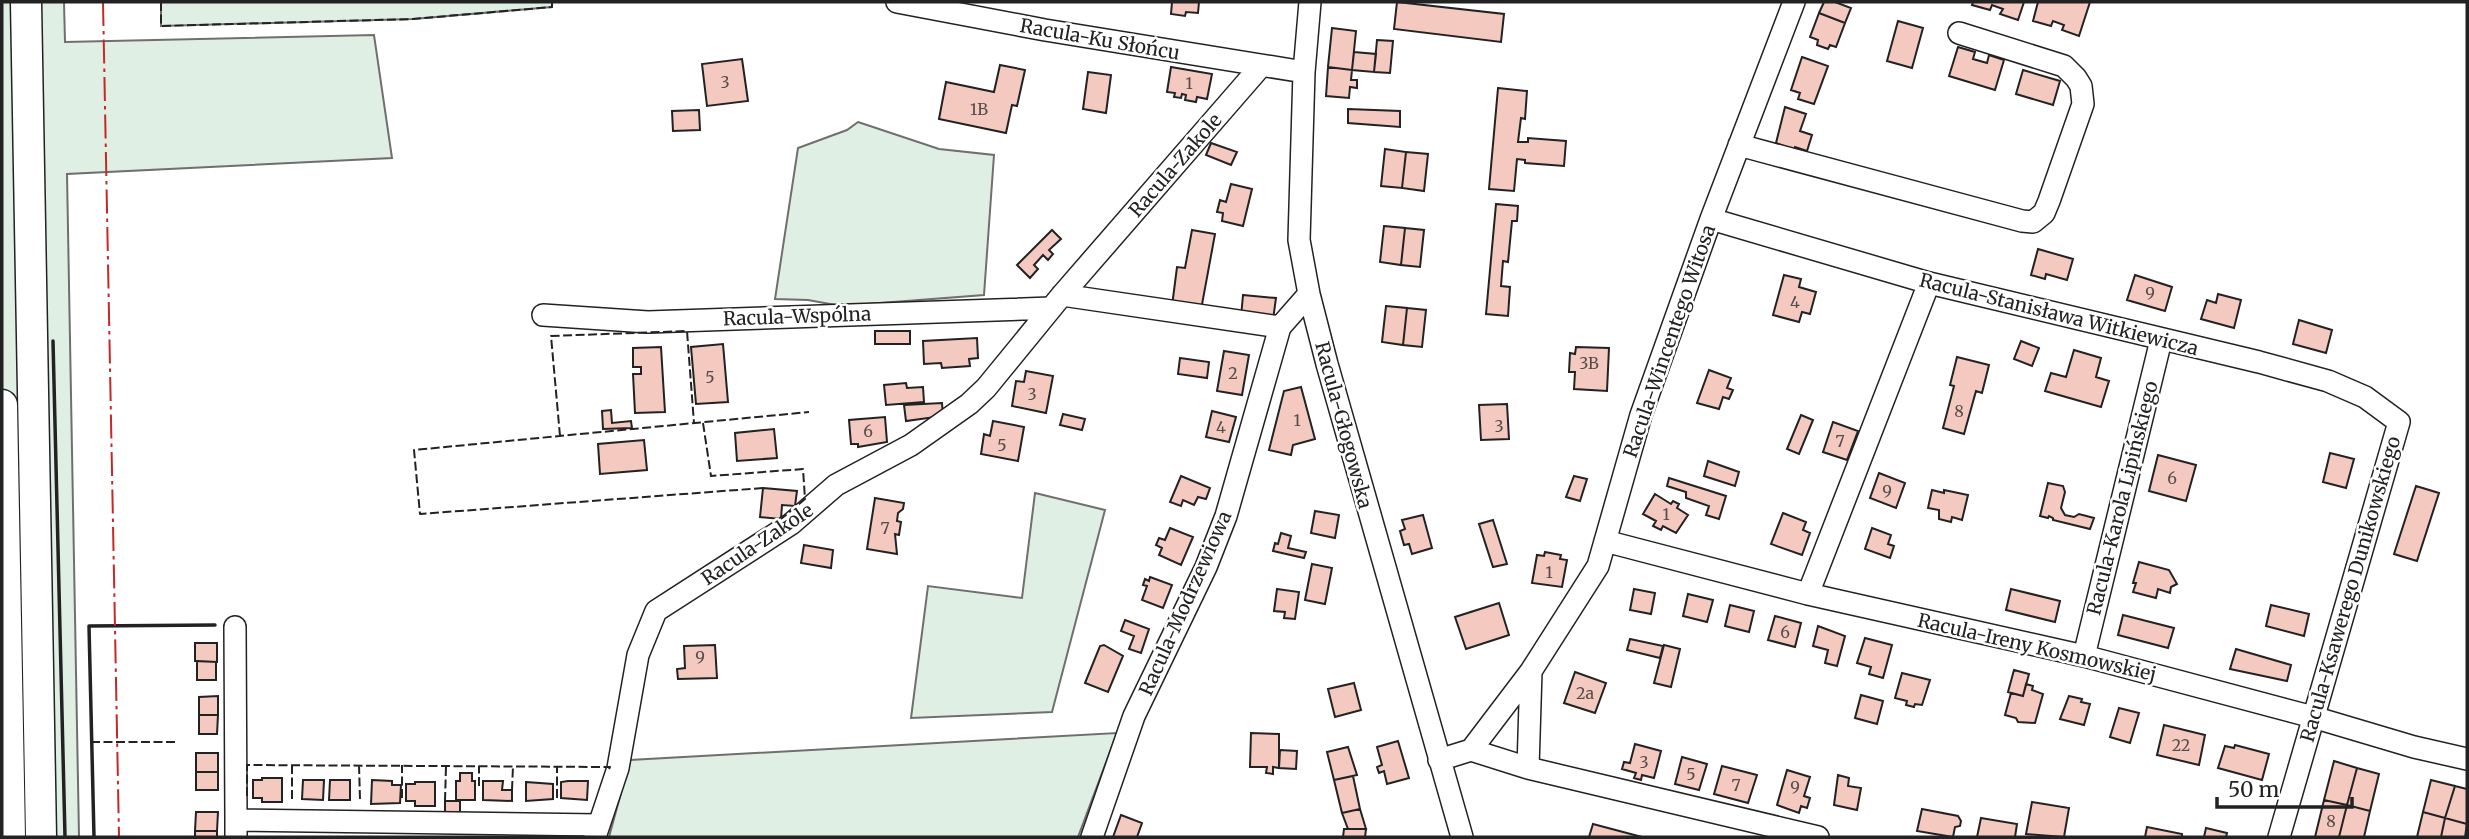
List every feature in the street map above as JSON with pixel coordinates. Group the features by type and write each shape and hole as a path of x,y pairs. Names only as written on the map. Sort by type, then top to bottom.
{"highway":[{"path":"26,2 41,837"},
{"path":"2,405 10,837"}],"street":[{"name":"Racula-Ku Słońcu","path":"897,2 1045,30 1304,72"},
{"name":"Racula-Głogowska","path":"1310,2 1304,72 1299,240 1309,294 1334,390 1462,837"},
{"name":"Racula-Wincentego Witosa","path":"1471,750 1531,671 1598,566 1641,415 1711,219 1794,2"},
{"path":"1739,145 2033,222 2043,213 2049,201 2083,104 2081,86 2064,66 1959,33"},
{"name":"Racula-Zakole","path":"593,829 618,768 638,655 656,611 791,524 836,485 911,445 963,409 986,388 1056,301 1261,66"},
{"name":"Racula-Stanisława Witkiewicza","path":"1711,219 1929,283 2328,381 2365,397 2399,422"},
{"path":"1808,594 1929,283"},
{"name":"Racula-Modrzewiowa","path":"1092,837 1134,716 1206,567 1226,516 1280,327 1309,294"},
{"path":"1056,301 1280,327"},
{"name":"Racula-Wspólna","path":"543,315 648,322 1056,301"},
{"name":"Racula-Karola Lipińskiego","path":"2084,656 2161,340"},
{"name":"Racula-Ksawerego Dunikowskiego","path":"2279,837 2399,422"},
{"name":"Racula-Ireny Kosmowskiej","path":"1605,541 1808,594 2084,656 2467,760"},
{"path":"235,627 236,829 593,829"},
{"path":"1528,768 1531,671"},
{"path":"1439,760 1471,750 1528,768 1816,837"}],"green space":[{"path":"2,2 64,2 65,42 374,35 392,158 67,174 79,837 2,837"},
{"path":"161,2 552,2 552,7 413,19 161,26"},
{"path":"858,122 939,149 994,155 984,295 841,306 808,300 775,299 798,148 847,130"},
{"path":"1035,493 1105,510 1052,712 911,718 928,586 1022,598"},
{"path":"1117,733 1078,837 609,837 630,760"}],"building":[{"path":"1172,2 1199,2 1198,13 1186,12 1185,16 1171,14"},
{"path":"1397,2 1504,14 1501,42 1394,29"},
{"path":"1824,2 1835,2 1851,8 1845,23 1819,13"},
{"path":"1973,2 2024,2 2018,20 2000,14 2003,9 1992,5 1990,10 1972,5"},
{"path":"2038,2 2090,2 2079,36 2062,30 2064,25 2053,21 2051,26 2033,21"},
{"path":"1819,13 1845,23 1836,47 1830,45 1828,49 1817,45 1818,40 1810,37"},
{"path":"1898,21 1923,28 1912,68 1887,61"},
{"path":"1332,28 1356,31 1352,70 1328,67"},
{"path":"1377,40 1393,41 1390,73 1374,72"},
{"path":"1958,47 1975,52 1973,59 1987,63 1989,55 2004,60 1995,90 1949,76"},
{"path":"1354,52 1376,54 1374,72 1352,70"},
{"path":"1802,57 1828,66 1814,104 1798,99 1800,93 1791,90"},
{"path":"742,59 748,101 707,106 702,64"},
{"path":"1000,65 1025,70 1017,106 1012,105 1006,133 939,119 946,82 994,92"},
{"path":"1171,67 1212,74 1207,99 1197,97 1196,102 1185,100 1186,95 1182,94 1181,98 1174,97 1175,93 1167,92"},
{"path":"1328,67 1352,70 1351,80 1357,80 1357,88 1350,87 1349,98 1326,96"},
{"path":"2023,70 2060,81 2053,105 2016,94"},
{"path":"1088,72 1111,75 1106,113 1083,109"},
{"path":"1498,88 1527,91 1525,119 1521,118 1518,142 1528,142 1528,138 1566,141 1564,166 1525,163 1525,160 1517,159 1514,191 1489,189"},
{"path":"1785,107 1806,114 1800,131 1812,135 1807,151 1795,147 1794,150 1776,143"},
{"path":"1348,109 1400,111 1400,127 1348,123"},
{"path":"699,110 700,130 673,131 672,111"},
{"path":"1211,143 1237,152 1231,165 1206,155"},
{"path":"1385,149 1406,152 1402,188 1381,186"},
{"path":"1406,152 1428,154 1424,191 1402,188"},
{"path":"1231,184 1252,189 1243,226 1222,221 1223,213 1217,212 1220,200 1226,202"},
{"path":"1496,204 1518,206 1517,221 1512,221 1508,262 1503,261 1501,286 1510,287 1508,316 1486,314"},
{"path":"1384,226 1405,228 1401,265 1380,262"},
{"path":"1405,228 1424,230 1420,267 1401,265"},
{"path":"1052,230 1061,239 1049,250 1053,254 1048,260 1043,255 1034,265 1038,269 1030,278 1017,265"},
{"path":"1192,230 1215,234 1201,310 1172,306 1177,267 1185,268"},
{"path":"2038,249 2073,259 2067,280 2046,274 2045,279 2031,275"},
{"path":"1784,275 1801,279 1799,287 1816,292 1810,314 1802,312 1799,322 1773,315"},
{"path":"2135,275 2172,287 2165,311 2127,300"},
{"path":"2218,294 2241,300 2234,328 2201,319 2207,300 2216,303"},
{"path":"1243,295 1276,298 1273,320 1241,317"},
{"path":"1386,306 1407,308 1403,345 1382,342"},
{"path":"1407,308 1426,310 1422,347 1403,345"},
{"path":"2299,320 2332,330 2326,353 2293,344"},
{"path":"875,331 910,331 910,344 875,344"},
{"path":"977,338 978,358 969,359 970,366 942,368 941,363 924,364 923,341"},
{"path":"2021,341 2039,348 2032,366 2014,359"},
{"path":"723,344 728,402 696,404 691,347"},
{"path":"661,347 665,412 635,413 633,374 641,374 641,367 633,367 633,348"},
{"path":"1576,347 1609,348 1607,391 1574,389 1575,372 1569,372 1570,353 1575,354"},
{"path":"2074,350 2101,358 2096,377 2109,381 2101,407 2045,391 2051,373 2066,377"},
{"path":"1224,351 1249,355 1242,395 1217,391"},
{"path":"1957,357 1989,365 1982,393 1976,391 1964,434 1943,428 1954,386 1950,385"},
{"path":"1180,358 1209,362 1207,378 1178,374"},
{"path":"1709,370 1731,378 1727,388 1733,390 1729,399 1723,397 1719,409 1697,403"},
{"path":"1026,371 1053,376 1046,413 1012,406 1016,381 1024,382"},
{"path":"906,383 907,388 923,387 924,402 886,405 884,385"},
{"path":"1301,387 1315,439 1293,445 1291,455 1269,450 1284,391"},
{"path":"942,403 943,416 906,421 904,405"},
{"path":"1507,404 1509,439 1481,440 1479,405"},
{"path":"611,410 612,423 631,421 632,428 603,429 602,411"},
{"path":"1212,411 1236,417 1229,442 1206,437"},
{"path":"1063,414 1085,419 1082,430 1060,425"},
{"path":"1801,415 1813,420 1799,454 1787,449"},
{"path":"885,417 887,442 858,447 858,444 851,444 849,420"},
{"path":"993,421 1024,427 1018,461 981,454 984,434 990,436"},
{"path":"1833,422 1858,431 1847,460 1823,452"},
{"path":"774,429 777,458 737,461 735,433"},
{"path":"644,440 647,470 600,474 598,444"},
{"path":"2330,453 2354,459 2346,488 2323,482"},
{"path":"2158,455 2196,465 2186,501 2149,491"},
{"path":"1708,461 1739,472 1735,486 1704,476"},
{"path":"1879,473 1905,483 1896,508 1870,498"},
{"path":"1181,476 1210,488 1206,499 1198,497 1194,505 1183,500 1181,506 1170,502"},
{"path":"1574,476 1587,479 1580,501 1566,497"},
{"path":"1669,478 1726,496 1719,519 1706,515 1709,506 1686,498 1686,492 1667,486"},
{"path":"2048,483 2063,486 2065,492 2061,508 2065,515 2074,517 2079,514 2094,518 2090,529 2053,520 2049,516 2040,516"},
{"path":"2416,486 2439,493 2417,561 2394,554"},
{"path":"763,488 797,491 795,506 782,505 781,519 760,517"},
{"path":"1932,490 1968,495 1962,520 1952,517 1951,522 1939,519 1939,510 1928,508"},
{"path":"1655,494 1671,504 1673,501 1679,504 1677,508 1688,515 1676,533 1663,526 1661,530 1653,526 1656,521 1643,514"},
{"path":"875,498 904,503 903,509 898,513 897,521 901,522 899,535 895,534 897,554 867,549"},
{"path":"1315,511 1339,515 1335,538 1311,533"},
{"path":"1783,513 1806,522 1803,530 1810,533 1802,555 1771,544"},
{"path":"1423,515 1432,548 1412,554 1409,544 1404,545 1400,531 1405,529 1402,520"},
{"path":"1493,520 1507,564 1493,567 1479,524"},
{"path":"1170,528 1193,537 1181,565 1159,555 1162,548 1156,545 1159,538 1165,540"},
{"path":"1872,528 1891,535 1888,544 1894,546 1890,558 1865,549"},
{"path":"1281,533 1291,536 1288,548 1306,552 1304,558 1273,551"},
{"path":"804,545 833,550 831,568 801,563"},
{"path":"1545,552 1561,555 1560,559 1567,560 1562,587 1532,583 1537,555 1544,556"},
{"path":"2139,562 2169,570 2177,584 2171,587 2170,593 2158,589 2156,598 2133,592"},
{"path":"1312,564 1332,568 1325,604 1305,600"},
{"path":"1150,577 1172,585 1163,608 1142,600 1147,586 1143,585 1145,579 1149,581"},
{"path":"1277,589 1299,592 1295,619 1284,618 1285,612 1274,611"},
{"path":"1634,589 1655,593 1651,614 1630,610"},
{"path":"2011,589 2060,601 2055,622 2006,610"},
{"path":"1688,594 1713,600 1707,622 1683,616"},
{"path":"1499,603 1509,635 1466,649 1455,617"},
{"path":"1730,605 1754,611 1749,632 1725,626"},
{"path":"2271,605 2309,614 2304,636 2266,626"},
{"path":"2123,615 2174,628 2168,648 2118,635"},
{"path":"1775,616 1801,623 1795,647 1768,640"},
{"path":"1125,620 1149,629 1141,653 1129,649 1134,636 1121,631"},
{"path":"1818,626 1845,636 1837,666 1825,663 1828,650 1813,646"},
{"path":"1865,638 1892,645 1883,678 1869,674 1871,667 1857,663"},
{"path":"1630,639 1663,646 1660,658 1627,650"},
{"path":"195,643 217,643 217,662 195,661"},
{"path":"715,645 717,678 678,679 677,669 685,668 684,646"},
{"path":"1104,645 1123,656 1108,692 1085,683 1100,646"},
{"path":"1664,645 1680,649 1671,687 1654,683"},
{"path":"2236,649 2291,665 2287,681 2230,669"},
{"path":"197,661 216,662 216,680 197,680"},
{"path":"2014,670 2029,674 2023,696 2008,692"},
{"path":"1575,672 1606,683 1595,713 1564,703"},
{"path":"1902,673 1930,680 1922,705 1906,705 1907,701 1895,698"},
{"path":"1354,683 1361,710 1335,717 1328,689"},
{"path":"2026,684 2033,686 2032,690 2043,694 2035,723 2018,722 2016,718 2005,715 2011,693 2023,696"},
{"path":"1861,695 1883,701 1877,724 1855,718"},
{"path":"218,696 218,715 199,715 199,697"},
{"path":"2069,696 2090,704 2084,725 2060,719"},
{"path":"2119,708 2139,713 2130,743 2110,737"},
{"path":"199,715 218,715 217,734 199,734"},
{"path":"2164,725 2205,735 2199,765 2157,755"},
{"path":"1251,733 1279,734 1279,768 1273,767 1273,774 1266,773 1267,767 1250,767"},
{"path":"1398,741 1409,778 1387,784 1384,771 1379,773 1377,767 1382,765 1377,747"},
{"path":"1635,744 1661,751 1654,778 1642,775 1641,780 1634,778 1636,773 1622,769 1624,762 1630,763"},
{"path":"2235,745 2269,754 2262,780 2218,768 2225,746 2234,748"},
{"path":"1348,747 1357,775 1334,780 1327,752"},
{"path":"1280,750 1297,751 1296,769 1279,768"},
{"path":"196,753 218,753 218,772 196,772"},
{"path":"1682,757 1707,764 1699,790 1675,784"},
{"path":"2334,761 2357,768 2347,805 2324,800"},
{"path":"1722,766 1757,775 1748,803 1714,794"},
{"path":"2357,768 2379,774 2370,811 2347,805"},
{"path":"1787,770 1810,777 1804,796 1810,798 1807,808 1801,806 1799,813 1777,805"},
{"path":"196,772 218,772 218,790 196,790"},
{"path":"460,773 472,773 475,800 456,800 456,781 460,781"},
{"path":"1838,775 1849,778 1848,786 1861,788 1857,810 1834,805"},
{"path":"1353,776 1360,809 1342,813 1334,780"},
{"path":"282,778 282,802 262,802 262,798 253,798 253,780"},
{"path":"303,780 324,780 323,800 302,799"},
{"path":"330,780 350,780 350,800 329,800"},
{"path":"372,780 392,781 392,785 401,785 400,803 371,804"},
{"path":"2431,780 2455,786 2445,818 2423,812"},
{"path":"483,781 503,781 502,790 512,790 512,801 483,800"},
{"path":"588,781 587,800 561,798 561,782"},
{"path":"435,782 435,806 415,806 415,801 406,801 406,784"},
{"path":"526,782 553,784 553,799 526,801"},
{"path":"2455,786 2467,789 2467,824 2445,818"},
{"path":"2324,800 2347,805 2339,837 2315,837"},
{"path":"445,801 460,801 460,813 445,813"},
{"path":"2032,802 2069,808 2064,837 2026,834"},
{"path":"2347,805 2370,811 2364,837 2339,837"},
{"path":"1360,809 1366,829 1348,829 1342,813"},
{"path":"1922,809 1958,816 1960,826 1955,827 1953,837 1917,831"},
{"path":"196,812 218,812 217,831 195,831"},
{"path":"2423,812 2445,818 2441,837 2417,837"},
{"path":"1121,815 1142,823 1137,837 1113,837"},
{"path":"1981,818 2017,824 2015,837 1977,837"},
{"path":"2445,818 2467,824 2465,837 2441,837"},
{"path":"1593,824 1642,837 1589,837"},
{"path":"2147,827 2182,834 2182,837 2145,837"},
{"path":"2206,828 2227,833 2226,837 2204,837"},
{"path":"1344,829 1366,829 1365,837 1343,837"},
{"path":"195,831 217,831 217,837 195,837"}],"fence":[{"path":"161,2 161,26 413,19 552,7 552,2"},
{"path":"560,436 551,336 687,331 694,423"},
{"path":"763,488 420,514 414,450 809,412"},
{"path":"703,423 711,476 803,469 805,499 781,519"},
{"path":"91,742 177,742"},
{"path":"247,796 247,765 610,767 609,769"},
{"path":"292,765 292,799"},
{"path":"359,765 360,799"},
{"path":"402,765 402,798"},
{"path":"445,801 446,766"},
{"path":"479,766 479,786"},
{"path":"512,790 513,766"},
{"path":"557,767 557,798"}],"wall":[{"path":"53,341 65,837"},
{"path":"94,837 89,626 215,625"}],"power":[{"path":"103,2 119,837"}]}
